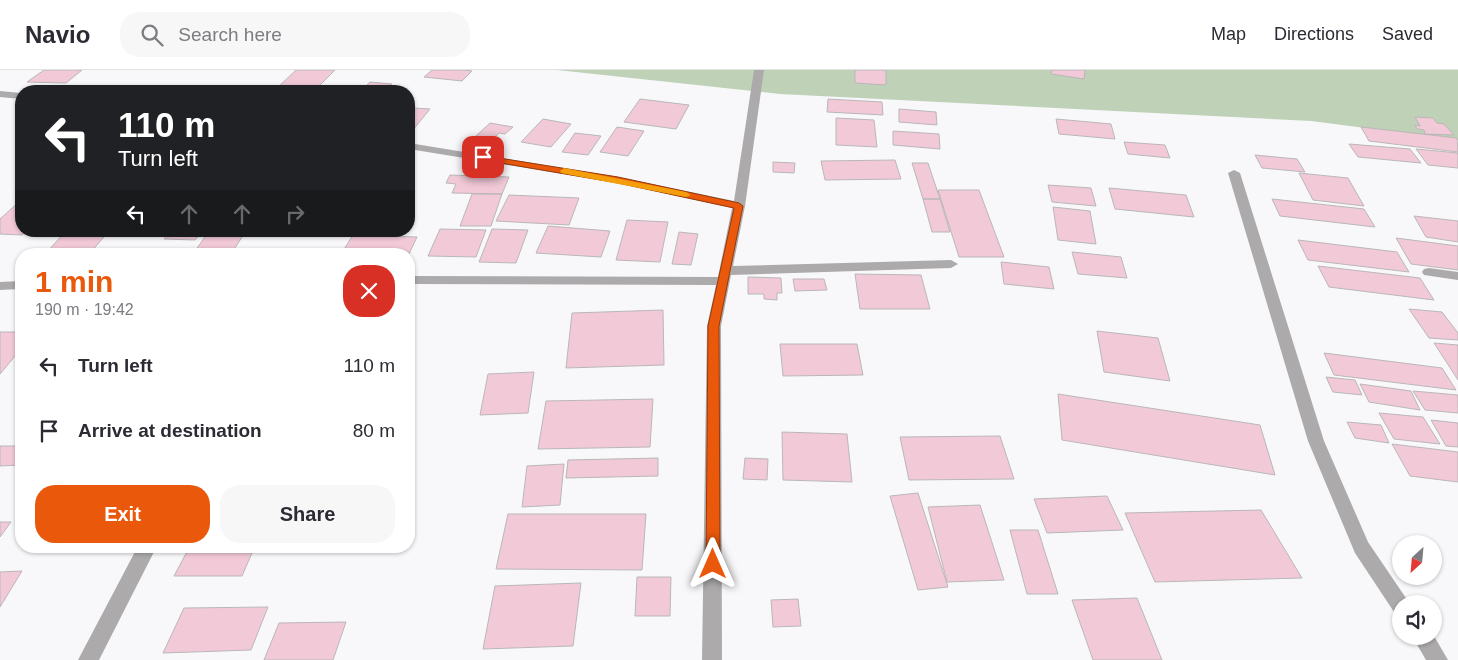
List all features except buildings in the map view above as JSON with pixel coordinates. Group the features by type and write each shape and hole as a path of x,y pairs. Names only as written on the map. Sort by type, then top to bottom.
{"street":[{"path":"712,660 714,326 739,206 759,70"},
{"path":"0,94 15,95"},
{"path":"415,147 618,180 739,206"},
{"path":"1234,173 1316,441 1361,547 1394,595"},
{"path":"415,280 723,276 951,264"},
{"path":"1429,272 1458,276"},
{"path":"0,286 15,285"},
{"path":"88,660 144,553"},
{"path":"1428,645 1438,660"}],"green space":[{"path":"557,70 1458,70 1458,140 1311,121 780,94"}],"slow traffic":[{"path":"564,171 618,180 686,195"}],"route":[{"path":"483,157 618,180 739,206 714,326 713,564"}]}
